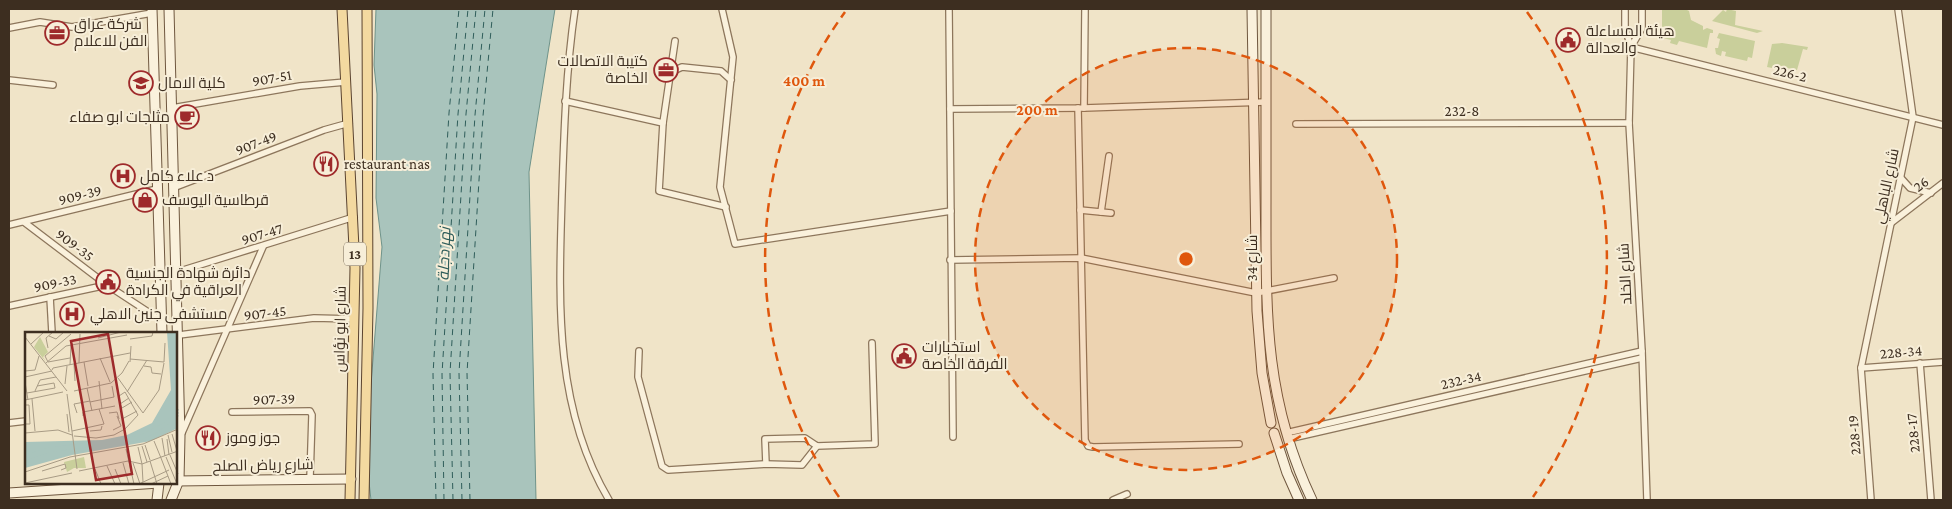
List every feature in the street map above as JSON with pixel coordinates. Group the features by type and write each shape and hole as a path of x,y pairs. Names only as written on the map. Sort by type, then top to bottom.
{"main road":[{"path":"169,9 179,335 180,436 178,480"},
{"name":"شارع ابو نؤاس","path":"342,9 354,217 350,500"},
{"name":"شارع ابو نؤاس","path":"364,500 368,308 367,9"},
{"name":"شارع 34","path":"1252,9 1256,293 1260,352 1271,423"},
{"name":"شارع 34","path":"1266,9 1266,292 1271,367 1287,436 1312,500"},
{"path":"152,11 162,332"},
{"path":"1274,433 1287,473 1299,500"},
{"name":"شارع رياض الصلح","path":"178,480 351,479"},
{"path":"9,494 145,484"},
{"path":"157,500 159,484"},
{"path":"171,500 177,484"}],"street":[{"path":"575,9 565,101 559,308 564,359 574,412 586,450 609,500"},
{"path":"722,9 733,57 720,187 735,244 951,212"},
{"path":"949,9 950,260 954,437"},
{"path":"1085,9 1081,108 1080,210 1085,440 1088,446 1239,444"},
{"name":"شارع الخلد","path":"1626,9 1625,28 1631,47 1629,122 1642,351 1647,500"},
{"name":"شارع الخلد","path":"1631,47 1642,28 1642,9"},
{"name":"شارع الباهلي","path":"1861,368 1913,117 1898,9"},
{"path":"9,28 40,22 72,27 152,11"},
{"path":"676,41 663,123 659,191 726,207"},
{"name":"226-2","path":"1631,47 1943,125"},
{"path":"671,72 682,67 721,71 731,80"},
{"path":"9,80 53,85"},
{"name":"907-51","path":"172,108 300,86 346,82"},
{"path":"565,101 663,123"},
{"path":"950,109 1081,108 1266,102"},
{"name":"232-8","path":"1296,124 1629,122"},
{"name":"907-49","path":"173,188 324,130 349,124"},
{"path":"1101,212 1109,156"},
{"path":"1900,177 1904,184 1910,188 1930,193"},
{"name":"26","path":"1891,223 1943,183"},
{"name":"909-39","path":"9,226 157,190"},
{"path":"1080,210 1111,213"},
{"name":"907-47","path":"177,272 263,247 354,217"},
{"name":"909-35","path":"24,222 107,285 162,321"},
{"path":"180,436 263,247"},
{"path":"950,260 1081,258 1256,293 1334,278"},
{"name":"909-33","path":"9,306 107,285"},
{"path":"50,297 52,332"},
{"name":"907-45","path":"179,335 226,331 314,318 354,319"},
{"path":"766,464 765,439 805,438 817,446 875,444 872,343"},
{"path":"639,351 638,377 662,466 672,471 766,464 802,465 817,446"},
{"name":"232-34","path":"1287,436 1642,351"},
{"path":"1626,354 1627,362"},
{"name":"232-34","path":"1287,436 1642,358"},
{"name":"228-34","path":"1861,368 1943,362"},
{"name":"228-17","path":"1920,364 1931,500"},
{"name":"228-19","path":"1861,368 1871,500"},
{"name":"907-39","path":"232,412 310,411 312,415 310,478"},
{"path":"9,422 25,421"},
{"path":"1113,500 1127,494"}],"green space":[{"path":"1662,9 1685,9 1689,11 1691,20 1703,26 1703,30 1707,28 1713,30 1713,33 1710,33 1707,48 1679,41 1677,45 1670,43 1671,40 1659,37 1662,29 1663,34 1667,34 1667,26 1662,27"},
{"path":"1727,9 1736,11 1735,25 1763,31 1757,33 1712,21 1723,10 1726,12"},
{"path":"1719,33 1755,41 1752,58 1748,57 1747,61 1725,56 1726,52 1722,51 1721,56 1716,54 1715,48 1718,48 1720,39 1717,38"},
{"path":"1782,43 1808,47 1807,50 1803,49 1797,70 1773,65 1772,68 1767,67 1772,44"}],"water":[{"name":"نهر دجلة","path":"376,9 555,9 529,172 536,500 371,500 367,464 369,409 382,247 376,198 377,94 374,65"}],"ferry route":[{"path":"436,500 433,374 449,113 459,9"},
{"path":"444,500 442,374 458,114 468,9"},
{"path":"453,500 450,373 466,114 476,9"},
{"path":"462,500 459,373 475,115 485,9"},
{"path":"470,500 467,373 483,116 493,9"}],"place":[{"name":"شركة عراق الفن للاعلام","path":"57,33"},
{"name":"هيئة المساءلة والعدالة","path":"1568,40"},
{"name":"كتيبة الاتصالات الخاصة","path":"666,70"},
{"name":"كلية الامال","path":"141,83"},
{"name":"مثلجات ابو صفاء","path":"187,117"},
{"name":"restaurant nas","path":"326,164"},
{"name":"د علاء كامل","path":"123,176"},
{"name":"قرطاسية اليوسف","path":"145,200"},
{"name":"دائرة شهادة الجنسية العراقية في الكرادة","path":"108,282"},
{"name":"مستشفى جنين الاهلي","path":"72,314"},
{"name":"استخبارات الفرقة الخاصة","path":"904,356"},
{"name":"جوز وموز","path":"208,438"}]}
